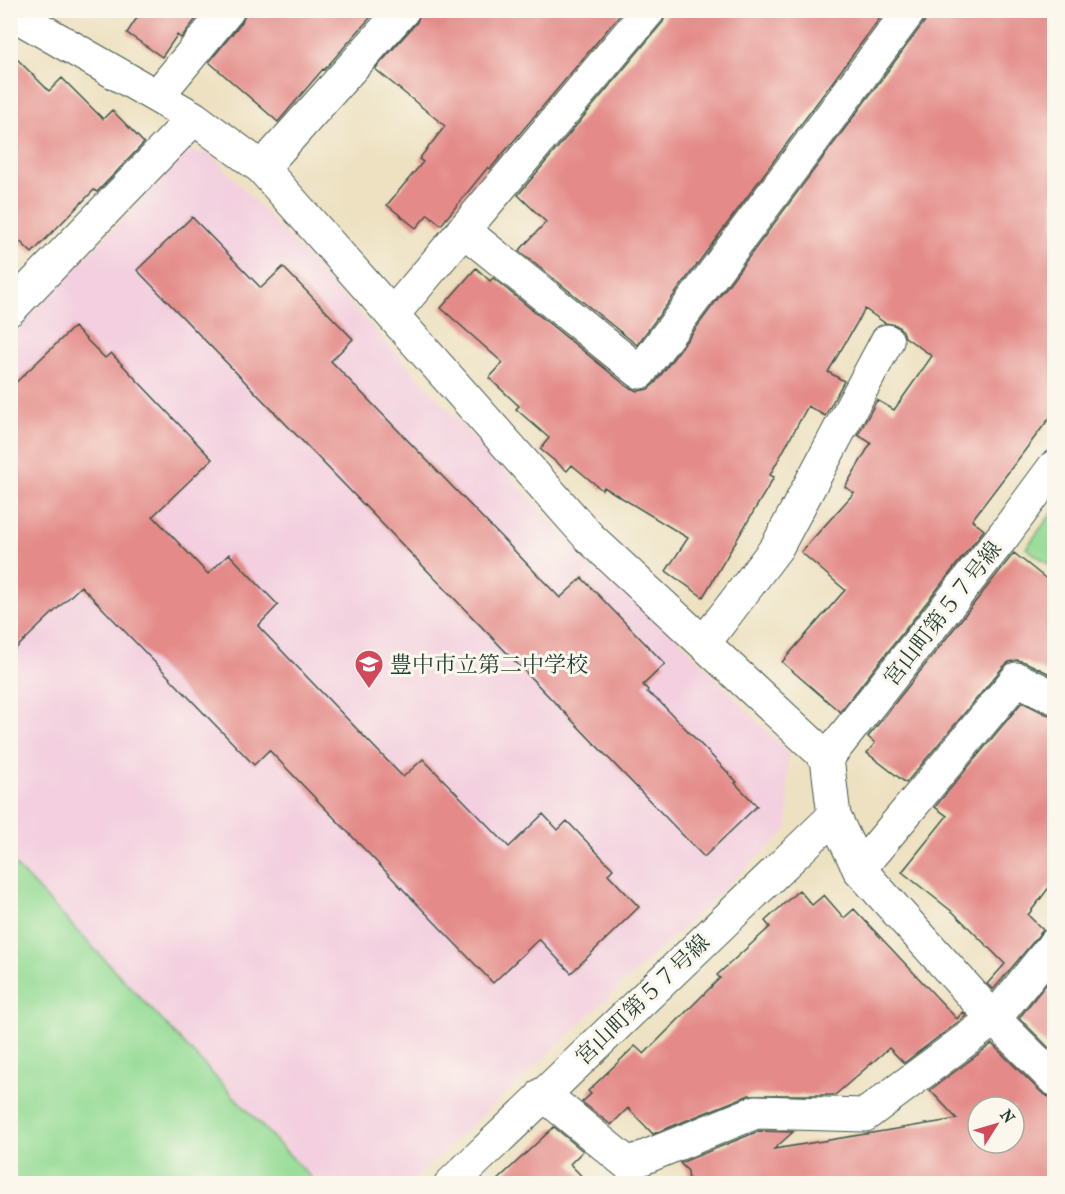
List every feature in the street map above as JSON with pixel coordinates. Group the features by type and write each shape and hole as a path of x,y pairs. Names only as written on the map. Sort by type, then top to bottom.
{"street":[{"path":"157,96 228,10"},
{"path":"262,168 403,10"},
{"path":"393,314 649,10"},
{"path":"463,230 640,372 910,10"},
{"path":"10,12 194,118 262,168 589,537 827,758 834,816 859,869 994,1019 1054,1079"},
{"path":"10,309 194,118"},
{"path":"704,643 777,547 887,340"},
{"name":"宮山町第５７号線","path":"827,758 1004,535 1054,467"},
{"path":"859,869 1017,679 1054,697"},
{"name":"宮山町第５７号線","path":"454,1183 543,1094 834,816"},
{"path":"543,1094 628,1164 756,1112 865,1115 994,1019 1054,945"}],"shaded area":[{"name":"豊中市立第二中学校","path":"189,151 211,154 584,556 667,627 788,753 788,829 410,1183 11,1183 10,336"}],"green space":[{"path":"1054,510 1054,568 1026,548"},
{"path":"11,861 316,1183 11,1183"}],"building":[{"path":"142,10 203,10 181,38 177,35 162,57 127,33"},
{"path":"246,10 377,10 278,122 209,62 242,22"},
{"path":"421,10 624,10 490,169 488,167 441,225 428,214 416,228 387,205 423,162 419,159 445,126 375,69 417,22"},
{"path":"667,10 886,10 637,345 519,251 546,222 518,195 663,22"},
{"path":"928,10 1054,10 1054,412 972,520 984,530 840,712 782,662 845,590 801,552 854,493 845,487 871,443 858,435 877,400 894,410 932,356 905,337 903,331 896,325 885,323 865,309 828,372 844,381 825,416 808,406 770,475 774,477 703,597 666,571 688,538 604,487 602,490 572,465 567,471 540,449 549,438 516,409 519,406 489,378 503,363 441,308 476,268 490,281 493,278 628,387 638,391 648,389 655,383 925,21"},
{"path":"10,52 49,91 62,78 103,119 112,110 144,143 97,192 94,190 32,253 10,232"},
{"path":"192,217 261,288 283,267 353,339 331,361 560,598 582,578 665,664 643,685 648,690 647,692 660,702 757,806 704,857 137,270"},
{"path":"74,327 105,358 111,353 212,459 153,516 208,574 229,554 278,605 258,626 403,777 423,759 509,847 543,814 558,830 567,821 613,869 608,874 639,907 571,973 539,939 493,983 269,750 254,765 81,586 10,654 10,388"},
{"path":"1014,553 1054,585 1054,676 1025,662 1017,660 1009,662 906,783 867,753 875,743 868,737"},
{"path":"1022,702 1054,716 1054,881 1028,915 1043,930 993,990 987,984 1005,964 954,913 902,872 947,816 935,807"},
{"path":"799,890 812,905 824,895 844,918 854,909 957,1019 963,1012 966,1016 904,1063 889,1048 835,1095 749,1095 653,1134 628,1108 611,1125 582,1102 591,1094 588,1091 635,1046 644,1054 720,978 717,975 770,927 765,921"},
{"path":"1054,974 1054,1053 1019,1018"},
{"path":"992,1044 1041,1092 1054,1097 1054,1184 689,1184 688,1171 680,1163 759,1131 793,1132 774,1149 957,1119 930,1090"},
{"path":"554,1127 583,1151 570,1164 589,1184 493,1184"}],"place":[{"name":"豊中市立第二中学校","path":"369,690"}]}
